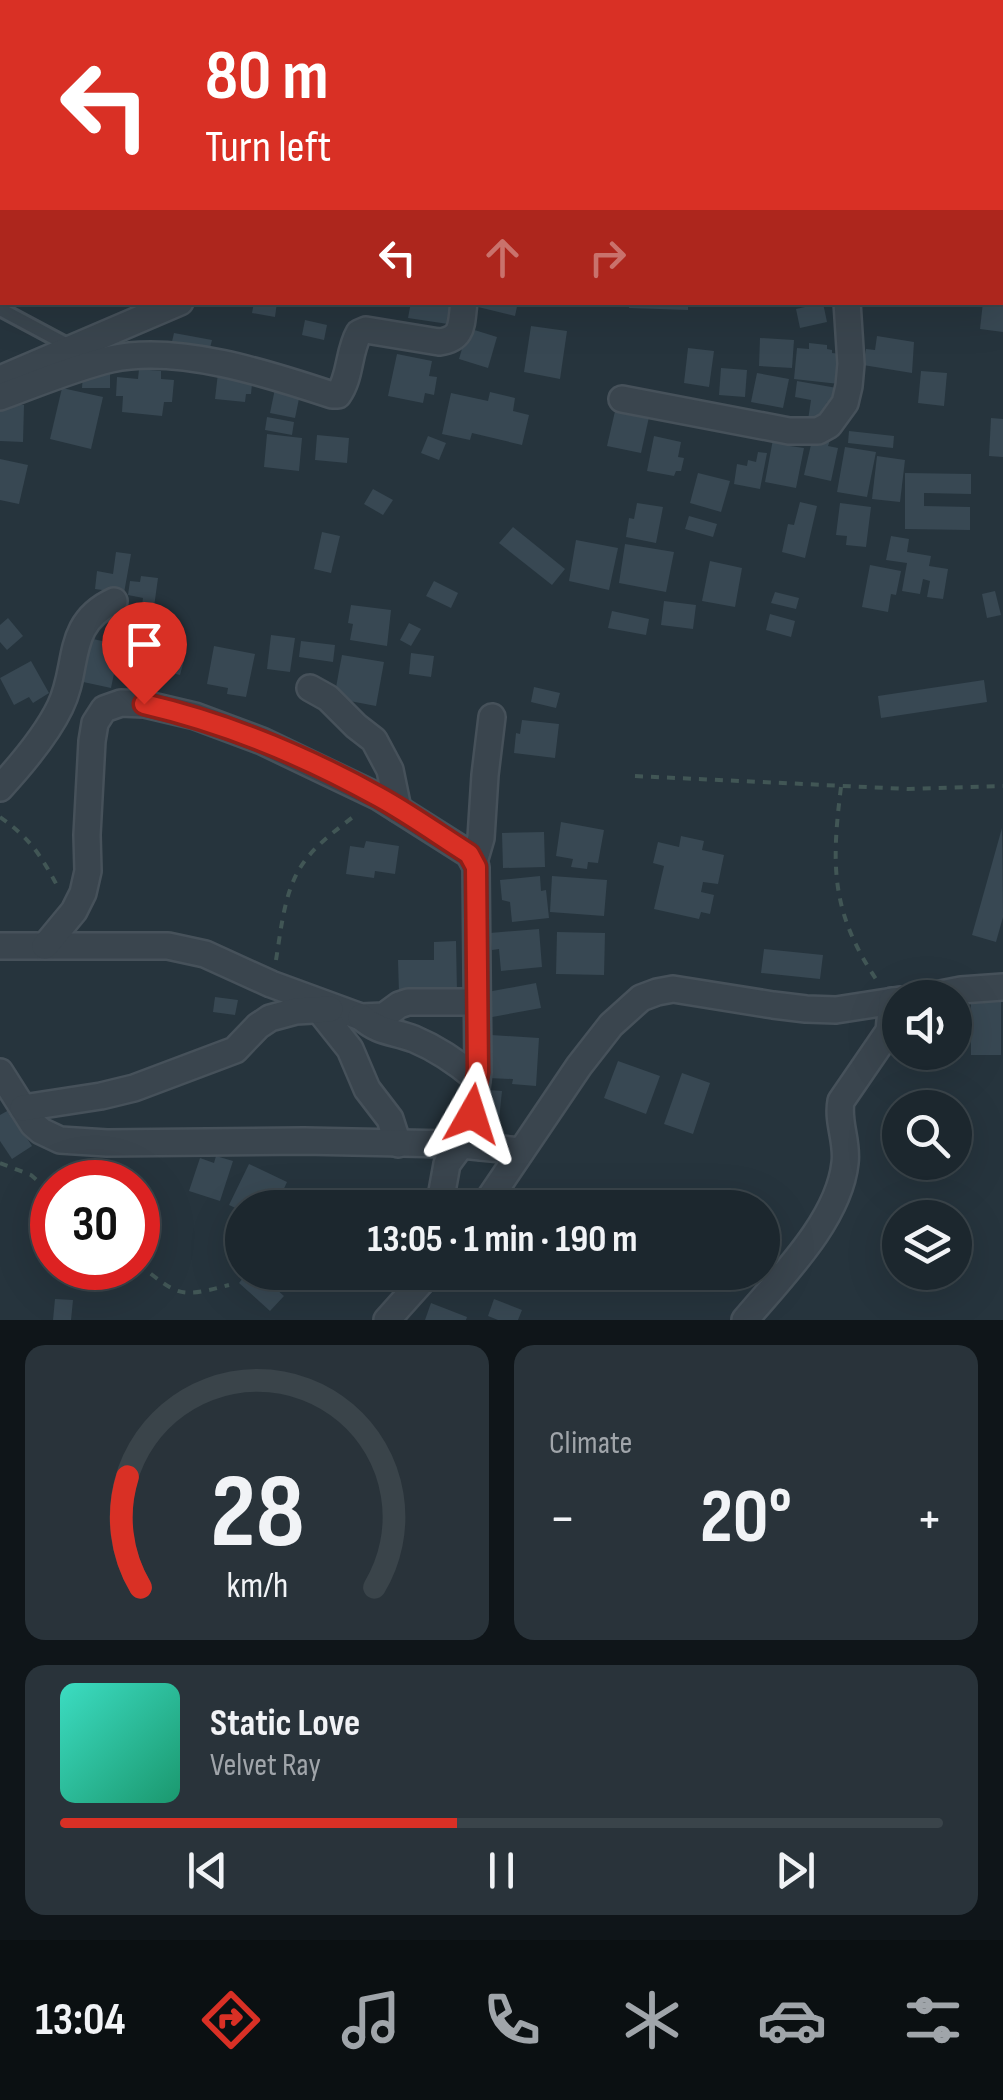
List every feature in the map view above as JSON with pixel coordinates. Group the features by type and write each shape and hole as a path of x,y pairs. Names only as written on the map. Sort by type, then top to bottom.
{"street":[{"path":"0,380 173,305"},
{"path":"0,397 112,359 140,355 214,362 338,395 344,389 353,342 359,332 449,340 456,337 460,328 464,305"},
{"path":"622,399 789,431 818,431 829,425 845,403 849,386 847,305"},
{"path":"0,788 58,711 65,696 76,639 96,614 114,601"},
{"path":"310,688 328,698 374,740 390,770 389,803"},
{"path":"45,946 72,914 83,893 88,871 92,741 104,709 121,703 195,716 262,740 389,803 469,854 474,862"},
{"path":"471,1146 477,1080 474,862 482,838 492,717"},
{"path":"0,946 168,946 190,950 386,1033 414,1040 454,1059 477,1080"},
{"path":"972,989 1003,986"},
{"path":"495,1190 611,1024 642,998 674,989 806,1009 836,1010 882,1003"},
{"path":"8,1093 101,1096 134,1088 235,1050 258,1026 283,1013 384,1016 408,1002 477,1002"},
{"path":"340,1012 350,1050 367,1088 390,1119 398,1144"},
{"path":"745,1320 826,1216 843,1177 846,1157 840,1101 882,1041"},
{"path":"8,1093 41,1132 60,1140 107,1144 304,1141 471,1146 521,1152"},
{"path":"442,1190 447,1164 471,1146"},
{"path":"387,1320 414,1290"}],"lane":[{"path":"0,309 73,348"}],"path":[{"path":"635,776 908,789 1003,786"},
{"path":"841,787 834,853 841,911 865,962 882,983"},
{"path":"271,984 287,901 300,868 318,846 389,803"},
{"path":"0,817 41,854 72,914"},
{"path":"0,1163 30,1175"},
{"path":"160,1280 180,1294 225,1287"}],"building":[{"path":"253,305 277,305 275,317 252,313"},
{"path":"410,305 451,305 448,324 408,318"},
{"path":"478,305 517,305 515,316"},
{"path":"629,305 688,305 688,310"},
{"path":"823,305 827,322 800,328 796,309"},
{"path":"983,305 1003,305 1003,332 980,329"},
{"path":"305,320 327,325 324,340 302,335"},
{"path":"531,326 567,331 560,379 524,372"},
{"path":"468,328 497,337 488,368 459,359"},
{"path":"174,333 212,340 209,352 171,346"},
{"path":"877,336 914,342 912,373 863,365 866,349 875,350"},
{"path":"760,338 794,340 792,368 759,366"},
{"path":"809,343 827,345 832,353 842,354 839,384 794,379 797,348 809,349"},
{"path":"688,348 714,351 709,387 684,383"},
{"path":"397,354 432,361 429,376 437,377 434,395 425,393 423,403 388,396"},
{"path":"721,368 747,370 745,397 719,395"},
{"path":"139,369 161,371 161,379 174,380 172,402 164,402 162,416 122,412 123,396 116,396 117,377 138,379"},
{"path":"921,371 947,373 944,406 918,403"},
{"path":"110,372 110,388 82,388 83,374"},
{"path":"218,373 245,376 245,383 252,384 245,402 215,399"},
{"path":"757,373 789,379 783,408 751,402"},
{"path":"797,381 837,388 834,403 827,402 824,423 808,420 811,400 795,397"},
{"path":"276,384 301,389 295,418 270,413"},
{"path":"62,388 103,397 91,449 50,439"},
{"path":"490,392 515,398 513,411 529,415 522,445 472,433 470,440 442,434 451,393 488,401"},
{"path":"0,405 24,405 23,442 0,441"},
{"path":"616,407 651,408 641,453 607,446"},
{"path":"267,417 294,422 292,435 265,430"},
{"path":"991,418 1003,419 1003,457 989,456"},
{"path":"849,431 894,436 893,448 848,443"},
{"path":"267,434 302,438 299,471 264,467"},
{"path":"774,434 792,437 790,446 804,448 796,488 765,482"},
{"path":"317,435 349,438 347,463 315,460"},
{"path":"428,436 446,443 439,460 421,453"},
{"path":"654,436 681,442 678,457 684,458 681,471 674,476 647,471"},
{"path":"813,436 830,440 828,446 838,448 831,481 804,475"},
{"path":"845,447 876,452 867,497 837,492"},
{"path":"758,452 767,453 760,489 734,484 737,464 747,466 748,460 756,462"},
{"path":"877,456 905,460 900,502 872,499"},
{"path":"0,459 28,465 19,504 0,500"},
{"path":"698,473 730,481 721,512 690,503"},
{"path":"905,473 971,474 971,494 924,493 924,506 970,507 970,530 905,529"},
{"path":"373,489 393,500 383,515 364,504"},
{"path":"800,502 817,506 805,558 782,552 788,524 794,525"},
{"path":"637,503 663,507 656,543 626,537"},
{"path":"840,503 871,507 866,547 846,545 847,536 836,535"},
{"path":"689,516 717,524 713,537 685,529"},
{"path":"513,527 565,569 552,585 499,543"},
{"path":"322,532 340,536 331,573 314,569"},
{"path":"891,536 909,539 907,552 931,556 929,566 948,569 943,599 927,597 930,581 923,579 920,594 902,591 907,563 886,560"},
{"path":"576,540 618,548 609,590 569,581"},
{"path":"625,544 674,552 666,592 619,583"},
{"path":"116,552 131,554 124,593 95,589 97,571 113,574"},
{"path":"710,561 742,568 735,607 702,601"},
{"path":"870,565 901,571 888,612 862,607"},
{"path":"141,576 158,578 154,607 142,605 143,598 128,595 130,581 140,582"},
{"path":"434,581 458,593 451,608 426,596"},
{"path":"995,591 1001,615 987,618 982,594"},
{"path":"775,592 799,598 796,609 771,603"},
{"path":"664,601 696,605 693,629 661,625"},
{"path":"351,605 391,610 387,646 350,640"},
{"path":"612,611 649,619 646,635 608,628"},
{"path":"770,614 795,621 791,637 766,630"},
{"path":"8,618 23,636 7,650 0,642 0,625"},
{"path":"409,623 421,629 411,646 400,640"},
{"path":"271,635 295,638 290,672 267,669"},
{"path":"84,637 120,645 111,688 74,680"},
{"path":"301,641 335,645 333,662 299,657"},
{"path":"214,646 255,654 246,697 227,694 228,688 207,684"},
{"path":"411,653 434,656 431,677 409,674"},
{"path":"342,655 384,662 376,706 334,698"},
{"path":"168,656 184,660 180,675 164,671"},
{"path":"31,661 49,693 33,703 29,697 14,705 0,678"},
{"path":"984,680 987,702 881,718 878,696"},
{"path":"534,687 560,693 556,708 531,702"},
{"path":"522,720 559,724 555,758 514,753"},
{"path":"561,822 604,830 598,863 588,862 587,869 571,867 573,859 556,856"},
{"path":"1002,828 1003,917 996,942 972,935"},
{"path":"544,832 545,867 503,868 502,833"},
{"path":"681,836 704,841 702,850 724,855 718,884 703,882 701,892 714,895 710,914 701,912 699,919 654,909 664,866 653,863 658,842 679,847"},
{"path":"366,841 399,846 395,874 375,871 374,878 346,874 350,846 364,848"},
{"path":"540,876 549,918 512,922 510,902 502,900 500,880"},
{"path":"552,876 607,880 604,916 550,912"},
{"path":"539,929 542,967 501,971 499,949 492,950 490,933"},
{"path":"557,932 605,933 604,975 556,974"},
{"path":"456,941 457,992 399,993 398,960 434,960 434,942"},
{"path":"764,949 823,955 820,979 761,973"},
{"path":"536,983 541,1008 487,1018 482,993"},
{"path":"215,997 238,1000 235,1015 213,1012"},
{"path":"972,999 1001,999 1001,1055 972,1055"},
{"path":"491,1035 539,1038 536,1086 512,1084 513,1079 488,1078"},
{"path":"618,1061 660,1076 646,1114 604,1098"},
{"path":"682,1073 710,1083 693,1134 664,1124"},
{"path":"487,1090 502,1091 499,1120 484,1119"},
{"path":"9,1110 32,1146 12,1159 0,1141 0,1115"},
{"path":"216,1156 233,1161 220,1201 189,1191 200,1158 214,1163"},
{"path":"249,1164 287,1182 283,1190 236,1190"},
{"path":"247,1290 277,1290 284,1296 270,1311"},
{"path":"55,1299 73,1300 71,1320 53,1320"},
{"path":"494,1299 522,1310 518,1320 488,1316"},
{"path":"431,1303 467,1317 466,1320 425,1320"}],"route":[{"path":"144,704 195,716 262,740 379,797 474,860 478,1072 472,1114"}]}
